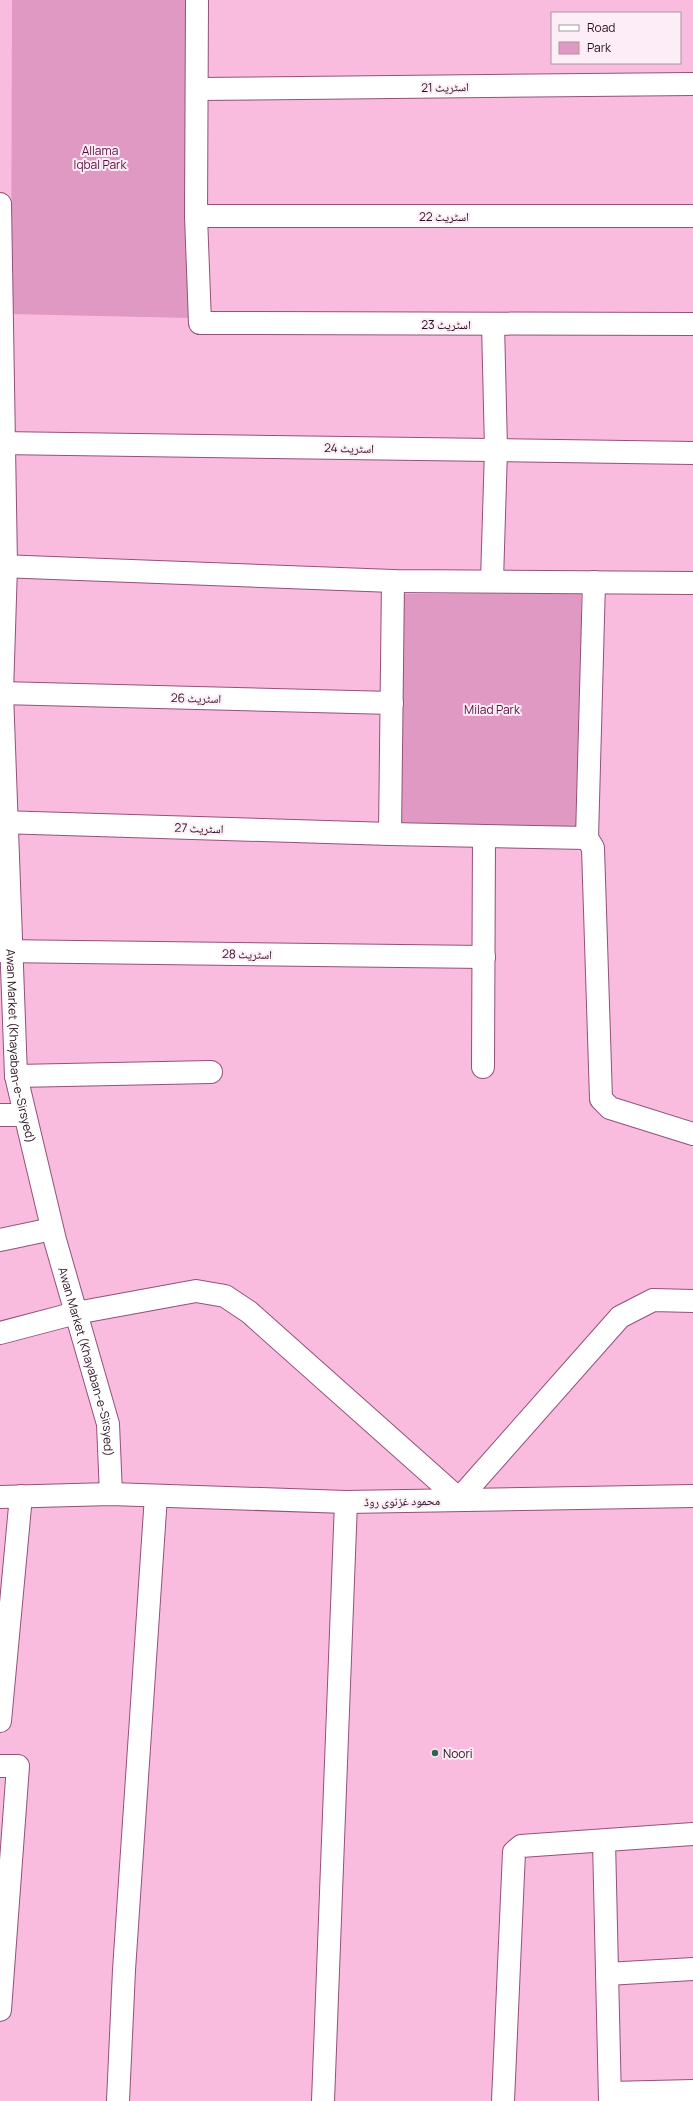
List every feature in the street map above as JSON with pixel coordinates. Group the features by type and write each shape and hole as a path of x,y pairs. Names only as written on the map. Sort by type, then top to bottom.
{"street":[{"path":"196,216 197,0"},
{"name":"اسٹریٹ 21","path":"197,89 693,84"},
{"name":"Awan Market (Khayaban-e-Sirsyed)","path":"0,204 3,443 1,693 5,951 16,1076 52,1229 108,1424 111,1494"},
{"name":"اسٹریٹ 22","path":"196,216 693,216"},
{"name":"اسٹریٹ 23","path":"196,216 200,323 693,324"},
{"path":"492,581 496,450 493,324"},
{"name":"اسٹریٹ 24","path":"3,443 693,453"},
{"path":"3,566 393,581 693,583"},
{"path":"390,834 393,581"},
{"path":"594,582 587,838 593,848 601,1099 610,1108 693,1134"},
{"name":"اسٹریٹ 26","path":"1,693 392,703"},
{"name":"اسٹریٹ 27","path":"4,821 390,834 587,838"},
{"path":"483,1067 484,836"},
{"name":"اسٹریٹ 28","path":"5,951 484,957"},
{"path":"16,1076 211,1072"},
{"path":"0,1115 24,1115"},
{"path":"0,1240 52,1229"},
{"path":"0,1333 76,1313 196,1291 225,1296 249,1312 459,1499 620,1317 653,1300 693,1301"},
{"name":"محمود غزنوی روڈ","path":"10,1496 111,1494 346,1502 693,1496"},
{"path":"0,1721 10,1496"},
{"path":"118,2101 124,1970 156,1496"},
{"path":"323,2101 346,1502"},
{"path":"0,1766 18,1766 0,2010"},
{"path":"503,2101 514,1852 521,1846 693,1834"},
{"path":"604,1841 610,2097 693,2091"},
{"path":"607,1974 693,1970"}],"green space":[{"name":"Allama Iqbal Park","path":"12,0 190,0 189,318 11,314"},
{"name":"Milad Park","path":"581,593 582,830 402,825 403,594"}],"place":[{"name":"Noori","path":"435,1753"}]}
